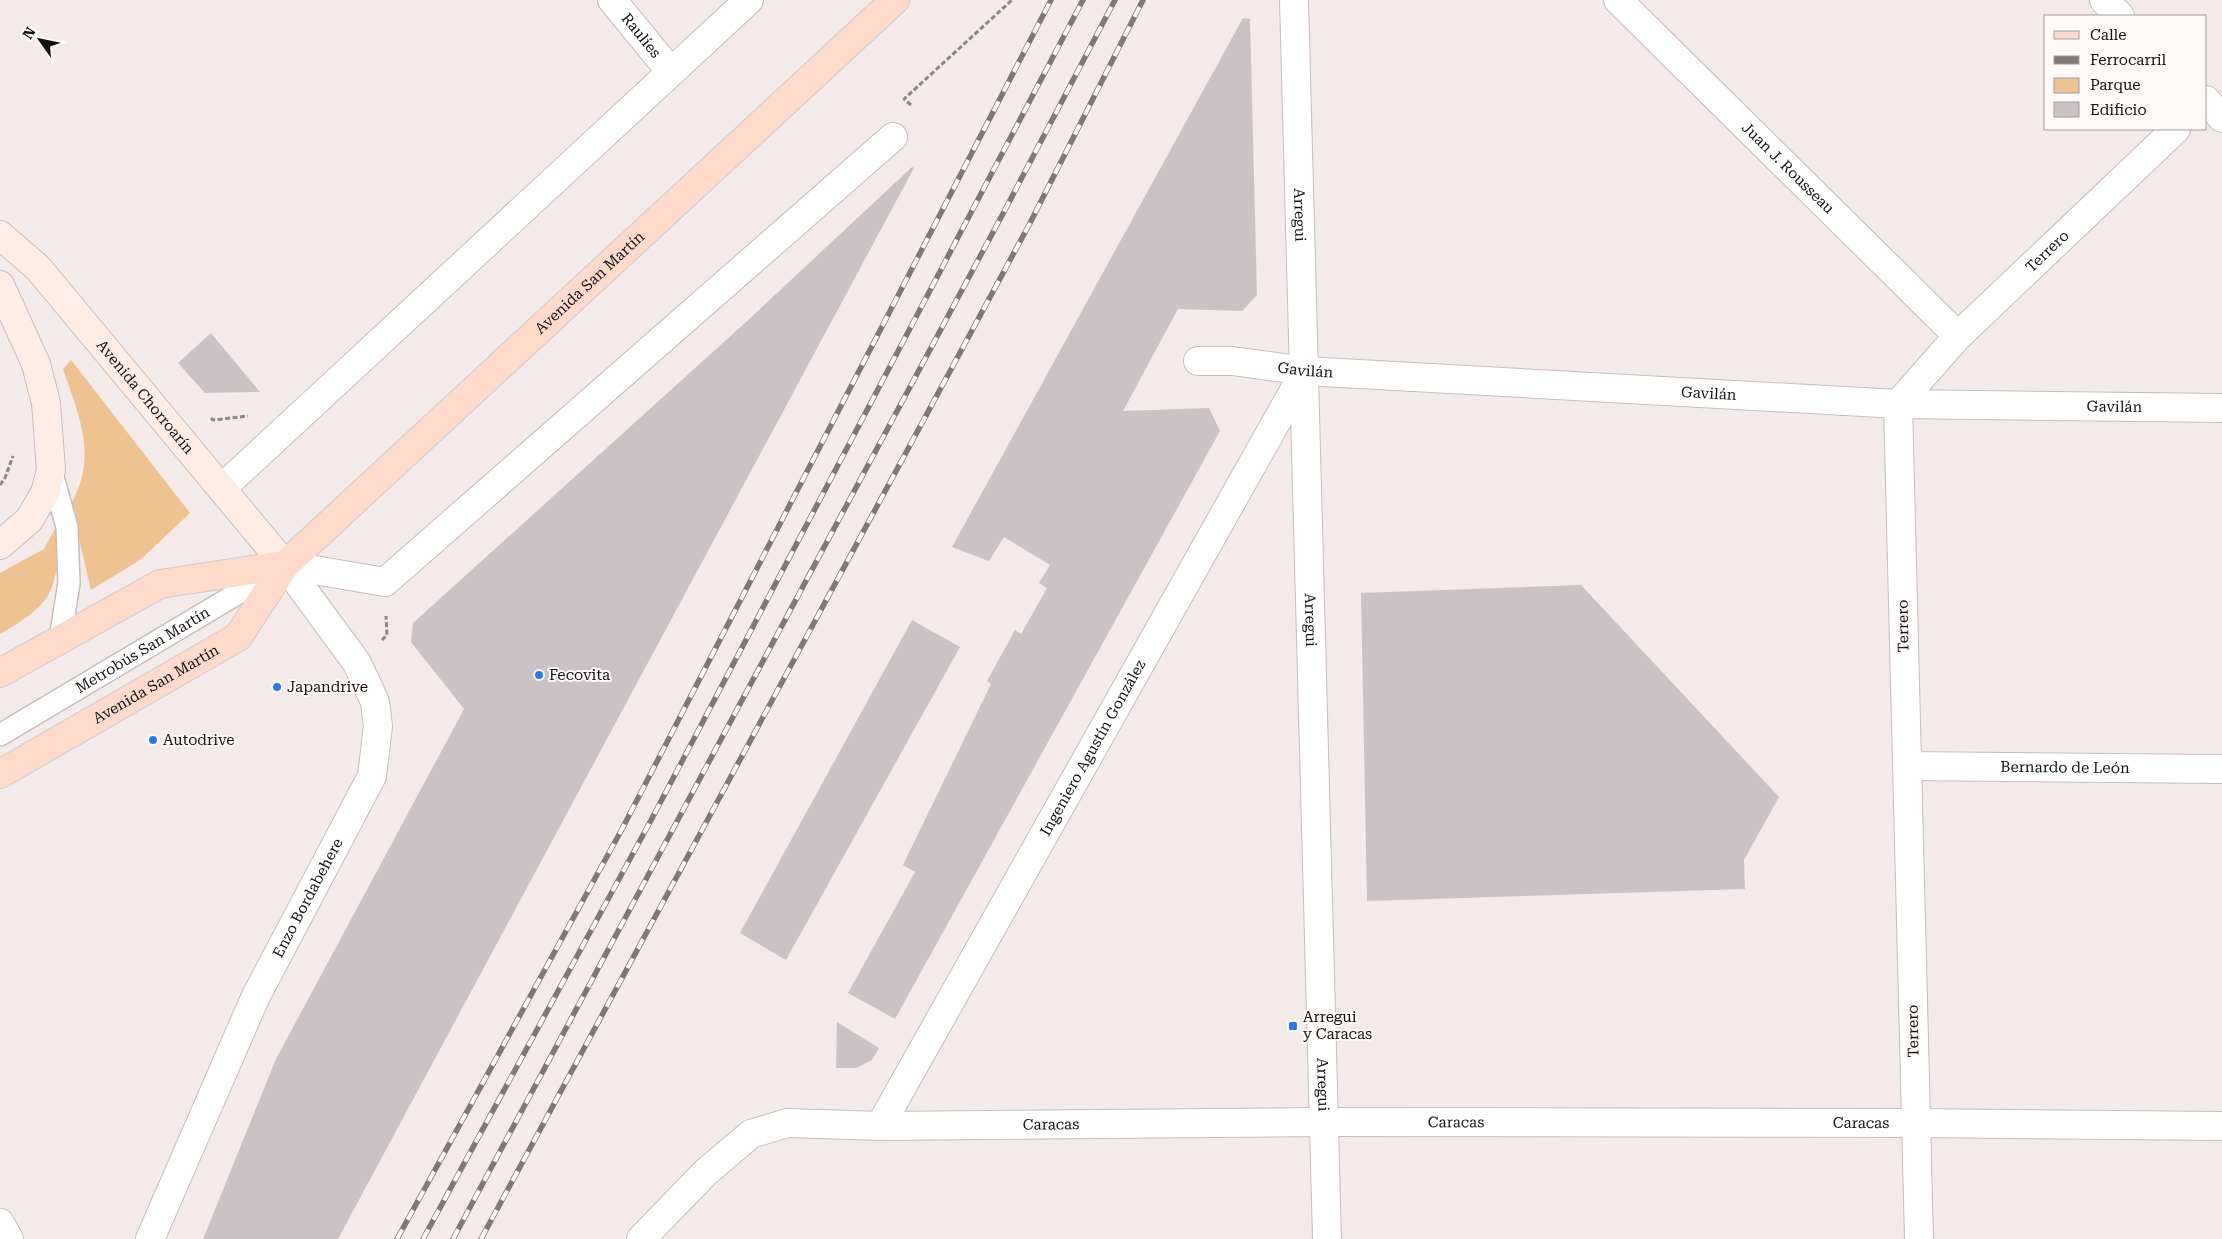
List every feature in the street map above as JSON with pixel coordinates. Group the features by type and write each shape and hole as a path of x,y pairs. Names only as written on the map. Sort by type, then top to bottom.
{"main road":[{"name":"Avenida San Martín","path":"0,774 238,637 285,565 895,0"},
{"name":"Avenida Chorroarín","path":"0,235 38,268 285,565"},
{"path":"0,285 36,364 46,403 51,470 45,493 29,520 0,546"},
{"path":"0,673 160,584 285,565"}],"street":[{"name":"Raulíes","path":"612,0 671,72"},
{"path":"222,488 749,0"},
{"name":"Arregui","path":"1294,0 1326,1122 1327,1239"},
{"name":"Juan J. Rousseau","path":"1618,0 1958,336"},
{"path":"2104,0 2119,15"},
{"path":"2207,99 2222,86"},
{"path":"2207,101 2222,118"},
{"name":"Terrero","path":"1918,1239 1898,404 1958,336 2175,130"},
{"path":"285,565 385,582 894,137"},
{"name":"Gavilán","path":"1198,361 1232,362 1305,371 1898,404 2222,408"},
{"name":"Ingeniero Agustín González","path":"880,1126 1305,371"},
{"name":"Enzo Bordabehere","path":"150,1239 255,998 372,776 378,726 375,702 357,664 285,565"},
{"name":"Bernardo de León","path":"1907,766 2222,769"},
{"name":"Caracas","path":"641,1239 706,1172 751,1134 787,1123 880,1126 1326,1122 1916,1123 2222,1126"},
{"path":"0,1223 9,1239"}],"lane":[{"path":"51,470 67,527 69,583 60,639"},
{"name":"Metrobús San Martín","path":"0,735 285,565"}],"path":[{"path":"894,137 918,114 904,98 1012,0"},
{"path":"207,413 213,420 254,415 275,437"},
{"path":"0,485 13,459 12,449"}],"green space":[{"path":"71,360 190,513 140,560 91,590 71,504 79,486 85,453 80,420 63,369"},
{"path":"56,527 61,533 59,553 57,570 49,594 31,614 0,634 0,573 44,549"}],"building":[{"path":"1243,18 1250,19 1257,295 1242,311 1178,309 1123,411 1209,408 1220,431 895,1019 848,993 915,872 903,865 991,684 987,681 1015,630 1021,634 1047,588 1039,583 1050,565 1004,537 989,561 952,547"},
{"name":"Fecovita","path":"912,167 914,168 338,1239 203,1239 276,1059 464,709 411,642 413,623 746,322"},
{"path":"211,333 260,392 205,393 178,363"},
{"path":"1581,585 1779,797 1744,860 1745,889 1367,901 1361,593"},
{"path":"912,620 960,647 786,960 740,933"},
{"path":"837,1022 879,1048 872,1060 856,1068 836,1068"}],"railway":[{"path":"397,1239 621,831 1051,0"},
{"path":"423,1239 649,824 1083,0"},
{"path":"453,1239 1006,208 1115,0"},
{"path":"481,1239 1029,225 1143,0"}],"place":[{"name":"Fecovita","path":"539,675"},
{"name":"Japandrive","path":"277,687"},
{"name":"Autodrive","path":"153,740"},
{"name":"Arregui y Caracas","path":"1293,1026"}]}
